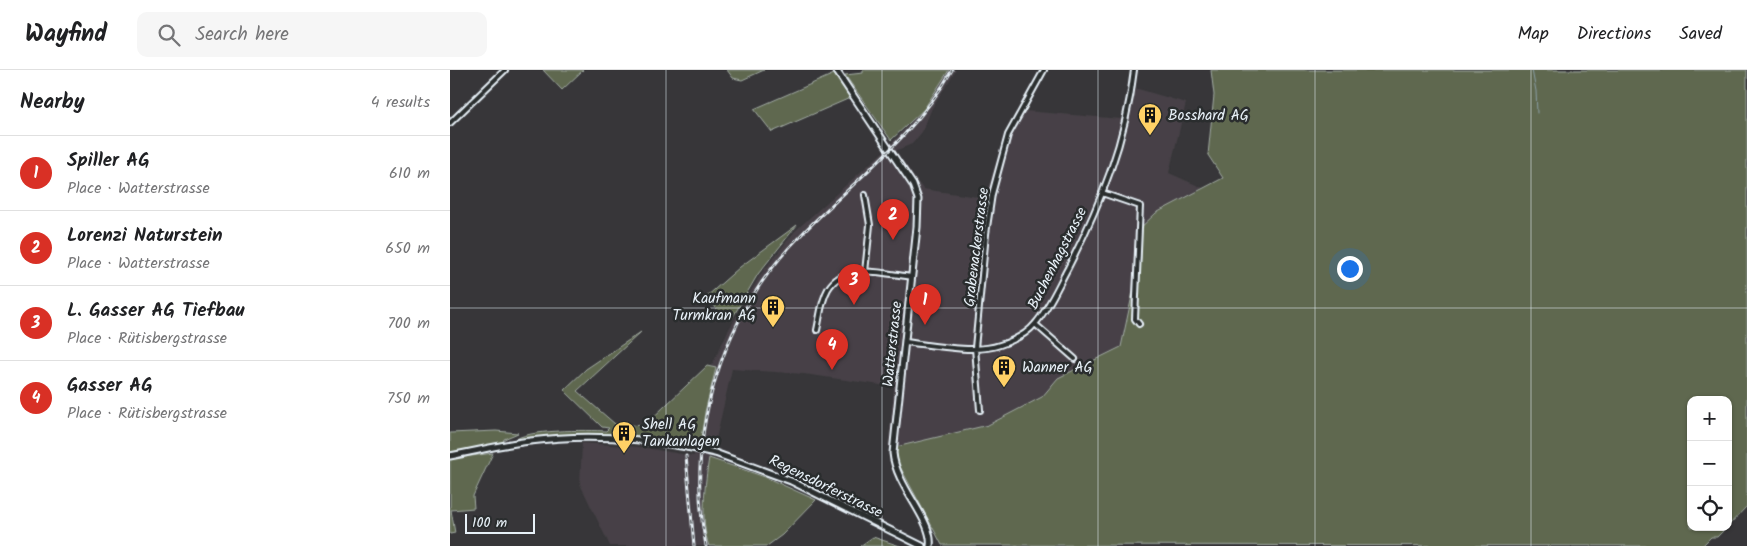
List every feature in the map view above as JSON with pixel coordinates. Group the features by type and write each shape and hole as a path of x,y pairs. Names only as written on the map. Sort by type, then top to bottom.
{"street":[{"path":"450,123 505,70"},
{"name":"Watterstrasse","path":"836,70 913,185 918,199 912,278 893,444 894,462 898,476 930,532 930,546"},
{"name":"Grabenackerstrasse","path":"980,410 975,348 986,234 992,194 1008,136 1044,70"},
{"name":"Buchenhagstrasse","path":"905,342 975,348 998,346 1022,334 1035,324 1061,281 1116,160 1128,112 1134,70"},
{"path":"1102,193 1140,206 1135,319 1139,324"},
{"path":"865,195 870,225 865,272"},
{"path":"817,330 829,288 842,276 858,271 912,278"},
{"path":"1035,324 1075,359"},
{"name":"Regensdorferstrasse","path":"450,456 530,441 579,438 632,440 687,447 715,454 792,481 922,546"}],"shaded area":[{"path":"948,70 956,70 932,108 922,132 912,144 895,151 923,189 985,198 1006,130 1025,111 1122,119 1128,86 1186,103 1169,173 1203,188 1156,213 1136,232 1133,291 1121,347 1058,378 1042,397 988,425 896,447 888,447 894,387 804,374 732,369 714,448 709,458 704,490 709,546 610,546 580,484 582,443 639,447 694,456 693,442 704,382 728,331 760,275 795,231 885,150 923,109"}],"green space":[{"path":"543,70 583,70 562,90"},
{"path":"727,70 764,70 742,80 733,78"},
{"path":"863,70 949,70 924,109 891,140 845,75 863,73"},
{"path":"1211,70 1747,70 1747,506 1732,522 1732,396 1687,396 1687,531 1723,531 1717,537 1711,537 1702,546 942,545 897,461 896,447 988,425 1042,397 1058,378 1121,347 1133,291 1136,232 1156,213 1223,178 1208,155 1214,95"},
{"path":"834,74 850,98 772,132 754,109"},
{"path":"797,225 758,274 731,320 726,319 706,297 740,267"},
{"path":"641,332 577,391 615,424 644,426 707,366 716,368 705,412 700,445 607,437 562,437 514,441 520,437 543,432 606,431 609,428 602,427 564,390 586,369"},
{"path":"496,431 518,433 504,439 503,443 450,453 450,433"},
{"path":"493,453 473,496 474,508 451,510 455,533 450,534 450,459"},
{"path":"709,458 765,477 816,500 782,535 767,546 709,546 704,514"},
{"path":"873,537 900,546 860,546"}],"waterway":[{"path":"1532,70 1536,91 1537,113"}],"railway":[{"path":"706,546 701,504 700,461 706,419 716,378 731,338 750,301 774,266 802,234 883,156 921,116 952,70"},
{"path":"686,456 694,546"}],"place":[{"name":"Bosshard AG","path":"1150,136"},
{"name":"Lorenzi Naturstein","path":"893,240"},
{"name":"L. Gasser AG Tiefbau","path":"854,305"},
{"name":"Spiller AG","path":"925,325"},
{"name":"Kaufmann Turmkran AG","path":"773,328"},
{"name":"Gasser AG","path":"832,370"},
{"name":"Wanner AG","path":"1004,388"},
{"name":"Shell AG Tankanlagen","path":"624,454"}]}
